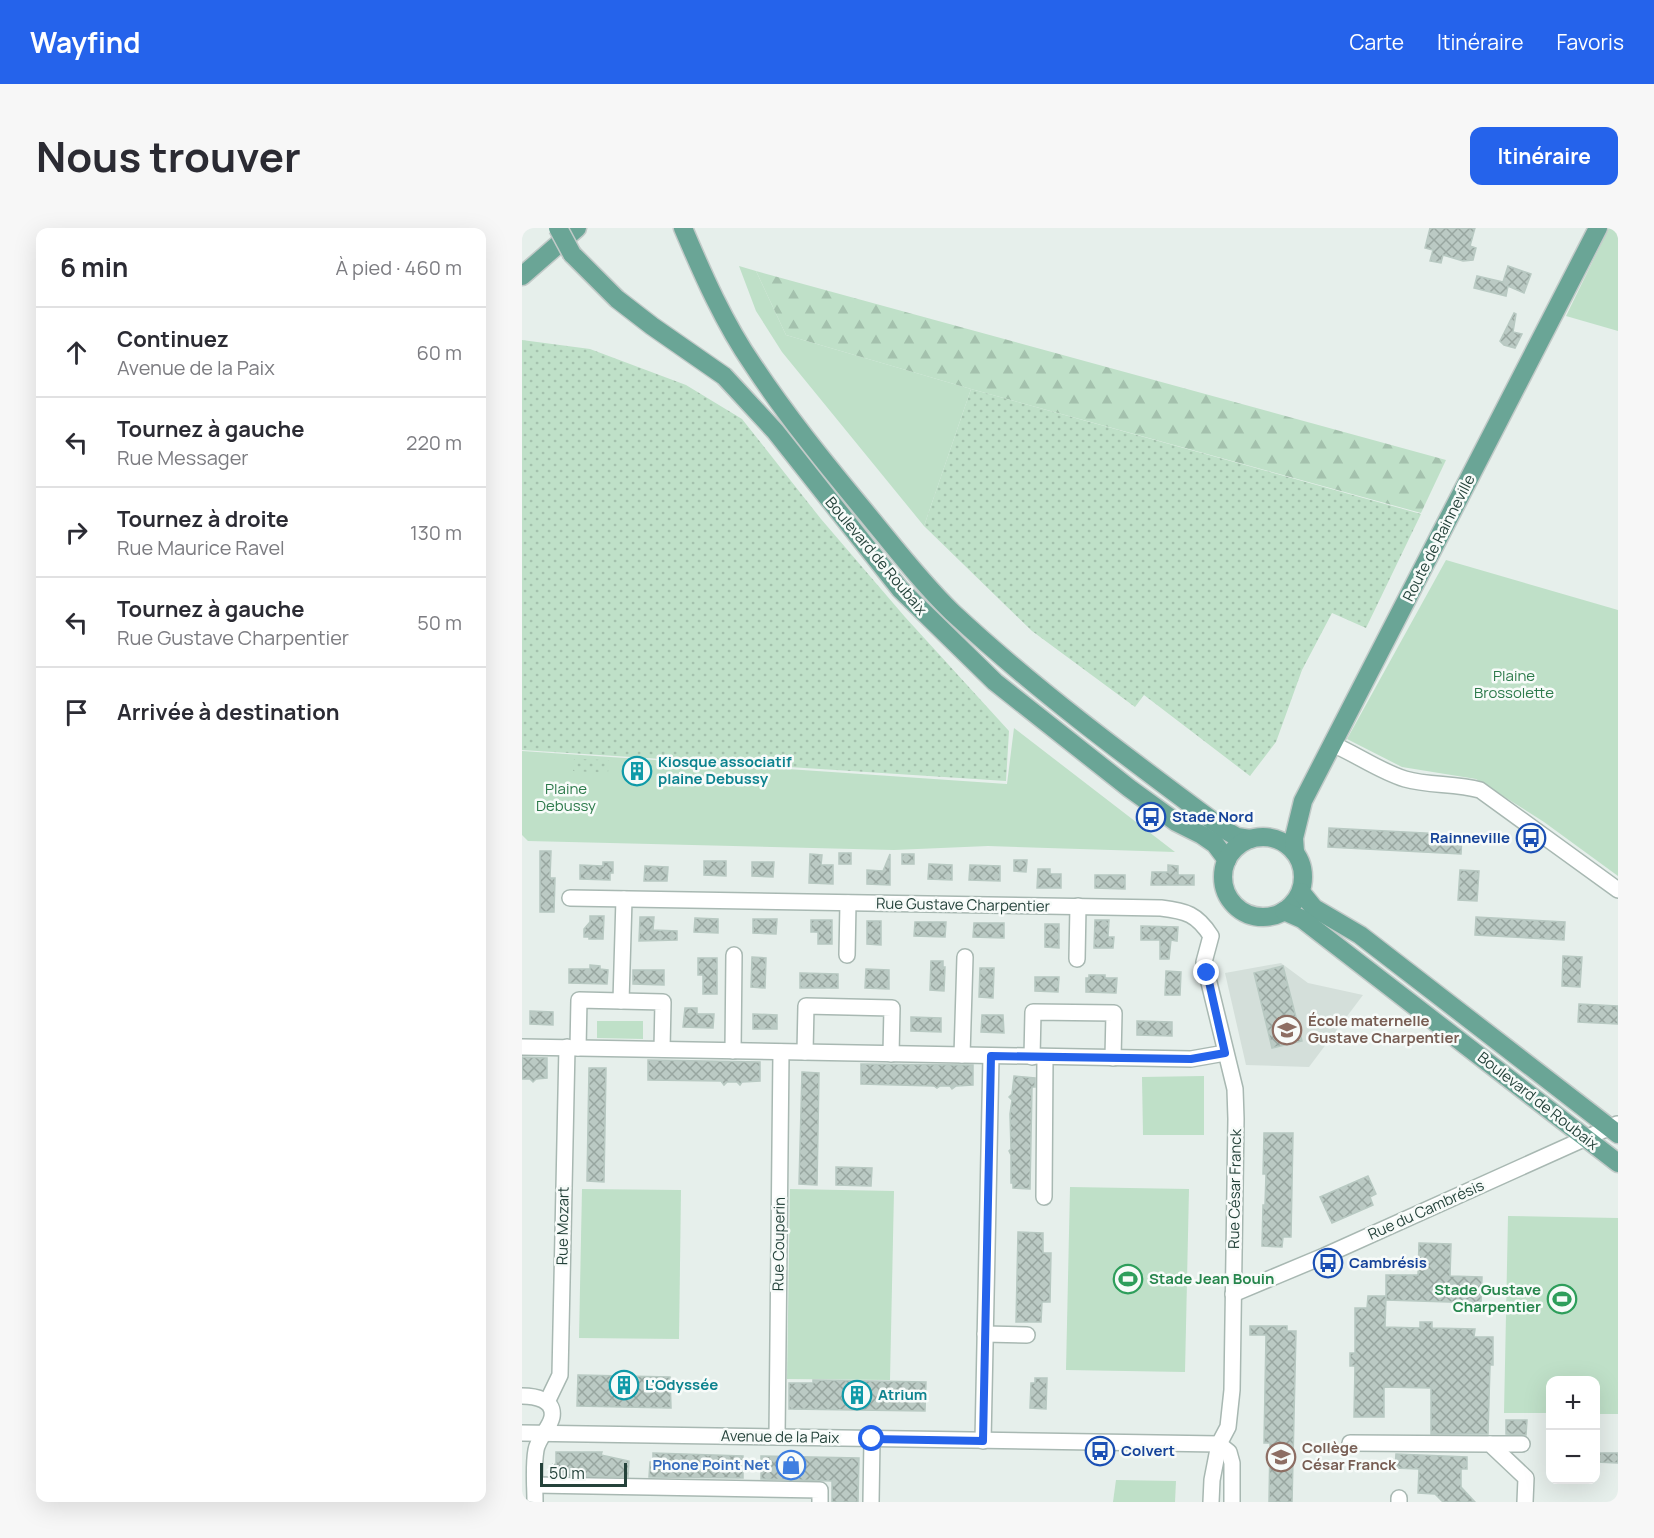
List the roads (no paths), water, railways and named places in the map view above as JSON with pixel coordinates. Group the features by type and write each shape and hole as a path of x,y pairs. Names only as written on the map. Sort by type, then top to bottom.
{"main road":[{"name":"Boulevard de Roubaix","path":"558,228 572,254 617,299 724,376 775,431 900,589 994,682 1129,788 1176,822 1203,835 1215,844 1227,860"},
{"path":"522,276 577,228"},
{"name":"Boulevard de Roubaix","path":"683,228 724,315 752,365 835,474 907,563 950,610 1026,678 1225,830 1237,837 1255,838"},
{"name":"Route de Rainneville","path":"1295,852 1294,838 1302,801 1598,228"},
{"path":"1255,838 1280,840 1295,852 1300,860 1304,876 1301,892 1291,906 1274,916 1251,915 1232,903 1226,893 1223,871 1232,851 1285,821 1302,801"},
{"name":"Boulevard de Roubaix","path":"1301,892 1314,908 1360,935 1615,1128"},
{"name":"Boulevard de Roubaix","path":"1284,911 1302,919 1618,1163"}],"street":[{"path":"1332,744 1403,778 1422,783 1462,785 1480,790 1618,890"},
{"name":"Rue Gustave Charpentier","path":"570,898 1161,908 1189,913 1203,924 1211,936 1204,962 1225,1053"},
{"path":"624,899 621,1001 663,1002 662,1049"},
{"path":"847,956 848,903"},
{"path":"1077,959 1078,906"},
{"path":"733,1051 734,955"},
{"path":"962,1055 964,957"},
{"name":"Rue Mozart","path":"547,1402 560,1375 573,1048 579,1000 621,1001"},
{"path":"805,1052 806,1006 892,1008 891,1054"},
{"path":"1044,1197 1039,1057 1033,1011 1114,1013 1113,1058"},
{"path":"522,1047 1191,1059 1225,1053"},
{"name":"Rue Couperin","path":"777,1437 781,1052"},
{"name":"Rue César Franck","path":"1212,1502 1212,1480 1219,1444 1228,1428 1232,1390 1236,1119 1235,1089 1225,1053"},
{"path":"983,1441 991,1056"},
{"name":"Rue du Cambrésis","path":"1233,1294 1324,1256 1586,1138 1615,1128"},
{"path":"985,1334 1027,1335"},
{"path":"522,1396 536,1396 547,1402 552,1417 536,1449 535,1502"},
{"name":"Avenue de la Paix","path":"522,1433 1219,1444"},
{"path":"871,1502 872,1439"},
{"path":"1350,1443 1522,1444"},
{"path":"1219,1444 1229,1452 1232,1463 1232,1502"},
{"path":"1490,1444 1526,1478 1525,1502"},
{"path":"535,1485 820,1490 820,1502"}],"place":[{"name":"Kiosque associatif plaine Debussy","path":"637,771"},
{"name":"Stade Nord","path":"1151,817"},
{"name":"Rainneville","path":"1531,838"},
{"name":"École maternelle Gustave Charpentier","path":"1287,1030"},
{"name":"Cambrésis","path":"1328,1263"},
{"name":"Stade Jean Bouin","path":"1128,1279"},
{"name":"Stade Gustave Charpentier","path":"1562,1299"},
{"name":"L'Odyssée","path":"624,1385"},
{"name":"Atrium","path":"857,1395"},
{"name":"Colvert","path":"1100,1451"},
{"name":"Collège César Franck","path":"1281,1457"},
{"name":"Phone Point Net","path":"791,1465"}],"park label":[{"name":"Plaine Brossolette","path":"1514,684"},
{"name":"Plaine Debussy","path":"566,798"}]}
